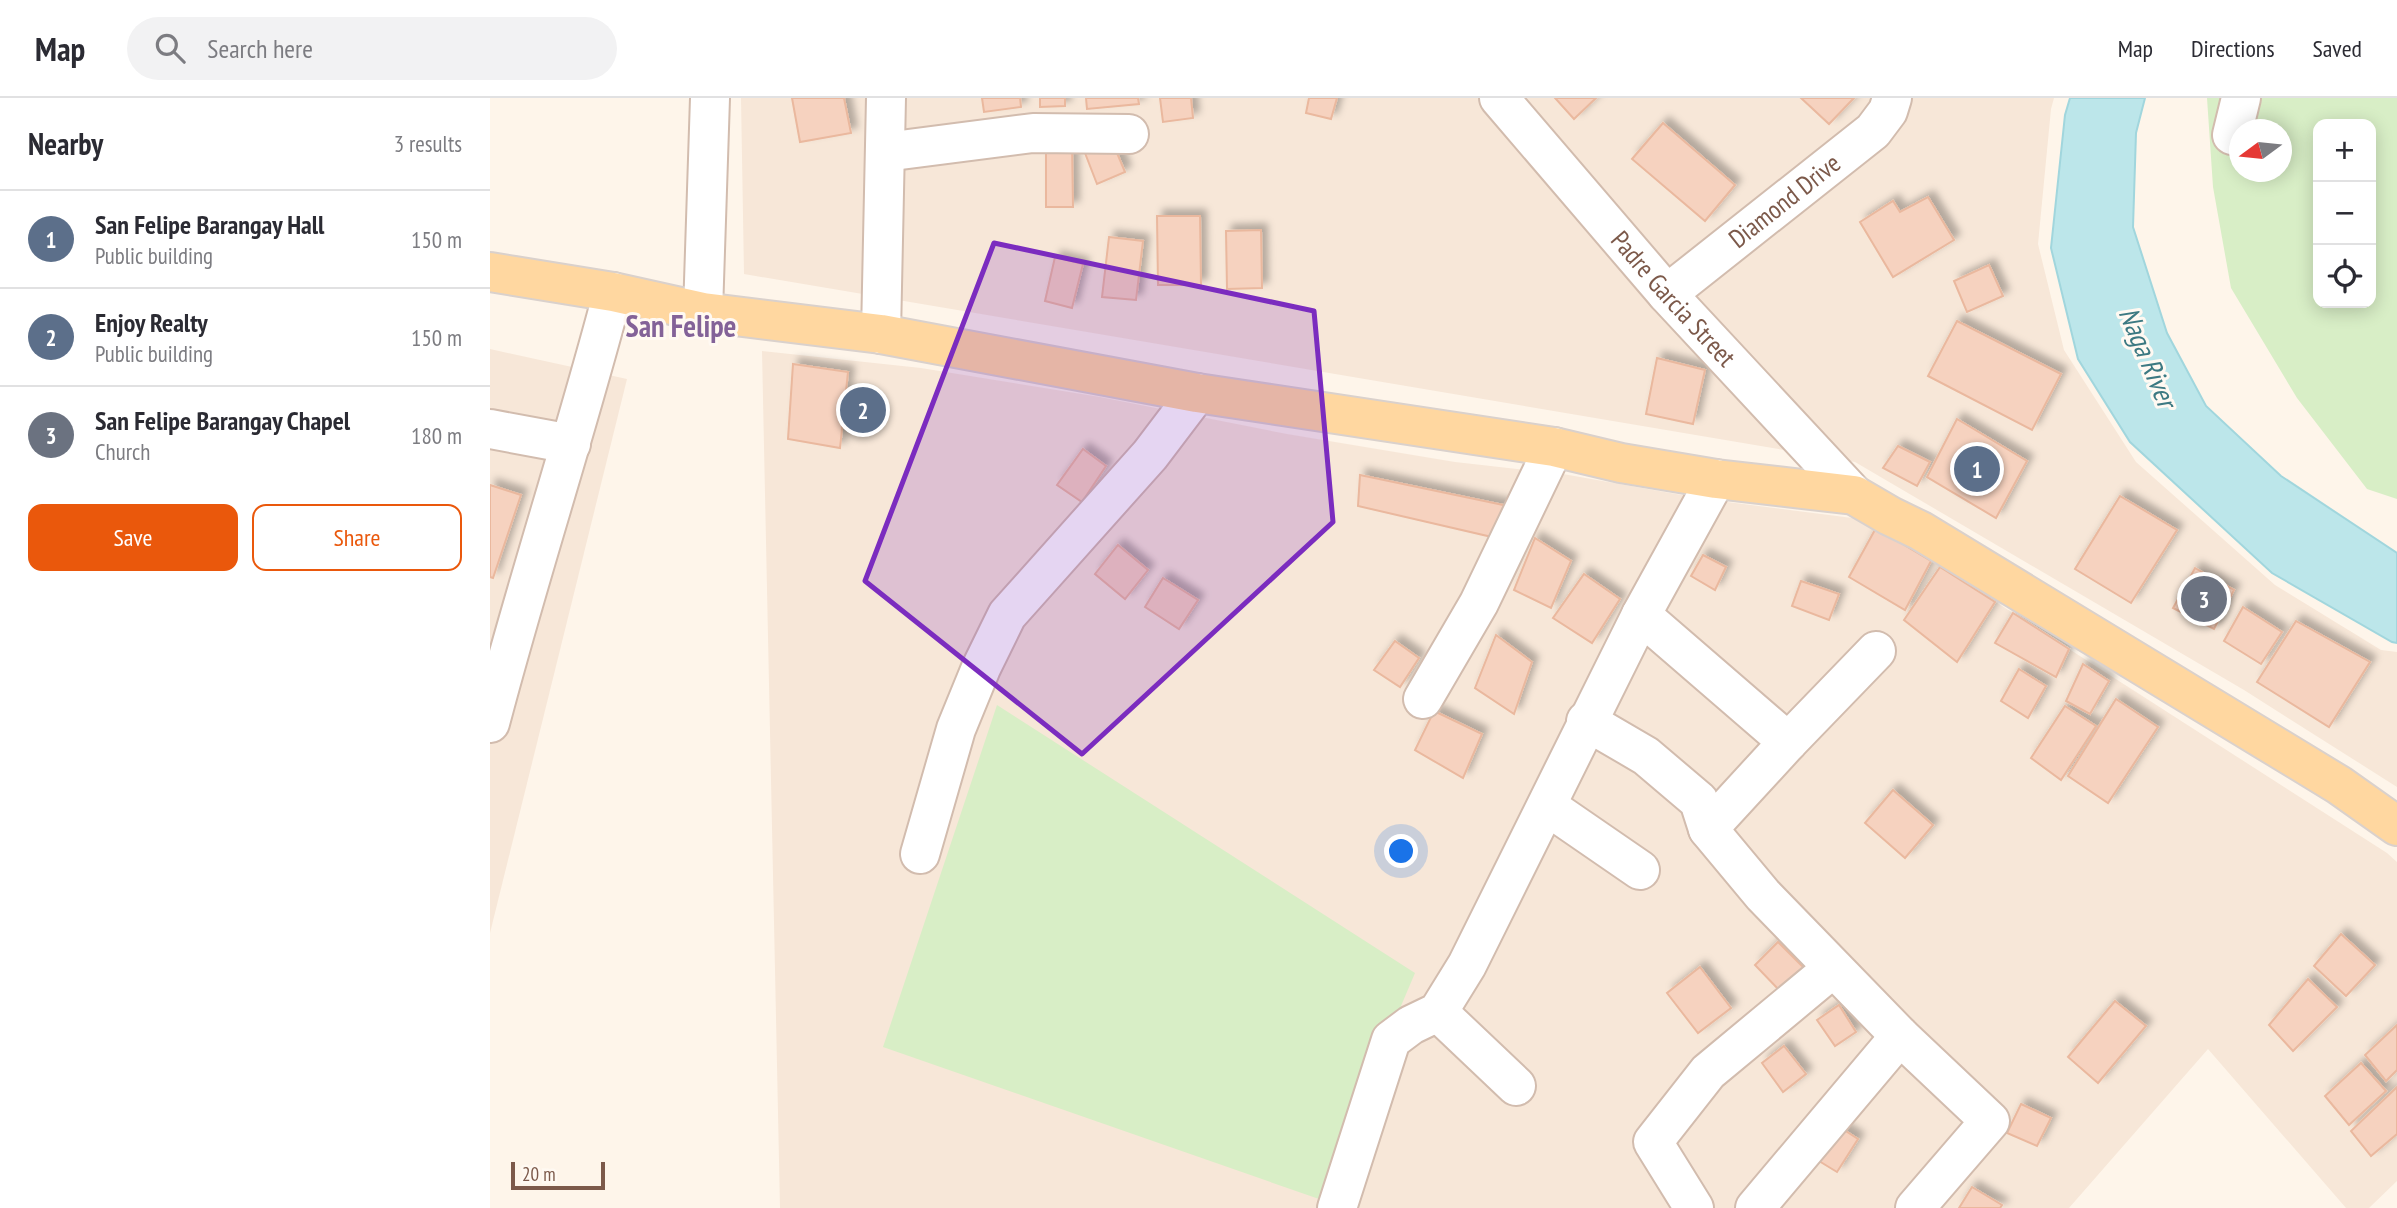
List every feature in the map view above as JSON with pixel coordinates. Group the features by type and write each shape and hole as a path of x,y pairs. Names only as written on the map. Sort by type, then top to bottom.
{"main road":[{"path":"490,272 613,292 703,312 881,334 1197,393 1555,447 1620,463 1716,479 1854,495 1921,531 2339,785 2397,826"}],"street":[{"path":"703,312 710,98"},
{"path":"881,334 886,98"},
{"name":"Padre Garcia Street","path":"1499,98 1667,294 1854,495"},
{"name":"Diamond Drive","path":"1667,294 1873,131 1888,111 1892,98"},
{"path":"2236,119 2242,98"},
{"path":"885,152 1033,133 1129,134"},
{"path":"490,723 504,612 571,444 613,292"},
{"path":"920,854 956,729 981,667 1007,615 1150,455 1197,393"},
{"path":"490,429 571,444"},
{"path":"1423,699 1479,603 1555,447"},
{"path":"1337,1208 1391,1040 1438,1012 1467,965 1640,615 1716,479"},
{"path":"1640,615 1788,741"},
{"path":"1708,829 1788,741 1876,651"},
{"path":"1586,721 1646,756 1699,801 1708,829 1763,895 1900,1037 1990,1121 1915,1208"},
{"path":"1547,806 1640,870"},
{"path":"1693,1208 1654,1142 1708,1072 1832,969"},
{"path":"1438,1012 1516,1086"},
{"path":"1755,1208 1900,1037"}],"highlighted area":[{"path":"994,243 1314,311 1333,522 1082,754 865,581"}],"shaded area":[{"path":"741,98 2054,98 2038,244 2064,350 2136,462 2275,585 2381,650 2397,652 2397,787 2244,690 1855,462 744,274"},
{"path":"490,349 627,379 490,933"},
{"path":"762,351 921,368 1100,397 1287,434 1455,462 1563,474 1704,499 1868,520 2387,853 2397,862 2397,1181 2369,1208 2346,1208 2208,1049 2069,1208 780,1208"}],"green space":[{"path":"2207,98 2397,98 2397,499 2367,489 2297,398 2231,288 2213,187"},
{"path":"997,705 1415,973 1319,1199 883,1047"}],"water":[{"name":"Naga River","path":"2070,98 2145,98 2136,133 2133,227 2167,333 2206,406 2281,476 2397,553 2397,643 2272,573 2130,442 2078,359 2051,248 2065,115"}],"building":[{"path":"792,98 844,98 851,133 800,142"},
{"path":"982,98 1020,98 1021,107 984,112"},
{"path":"1040,98 1065,98 1065,106 1040,107"},
{"path":"1086,98 1138,98 1139,104 1087,109"},
{"path":"1160,98 1191,98 1193,118 1163,122"},
{"path":"1309,98 1337,98 1331,119 1306,113"},
{"path":"1555,98 1596,98 1574,119"},
{"path":"1801,98 1854,98 1829,124"},
{"path":"1663,123 1735,185 1705,221 1632,159"},
{"path":"1112,141 1125,172 1097,184 1085,153"},
{"path":"1046,144 1072,144 1073,207 1046,207"},
{"path":"1928,197 1954,240 1893,277 1860,222 1893,201 1900,212"},
{"path":"1157,216 1200,216 1201,285 1158,285"},
{"path":"1261,230 1262,288 1227,289 1226,231"},
{"path":"1109,237 1143,241 1136,300 1102,297"},
{"path":"1055,257 1083,264 1072,308 1045,301"},
{"path":"1989,265 2003,296 1967,312 1954,281"},
{"path":"1957,321 2061,374 2032,430 1928,376"},
{"path":"1657,358 1705,370 1693,424 1646,414"},
{"path":"793,364 848,372 840,448 788,439"},
{"path":"1957,419 2027,461 1996,518 1927,477"},
{"path":"1898,446 1930,462 1917,486 1883,468"},
{"path":"1083,449 1106,466 1082,502 1057,485"},
{"path":"1360,475 1508,506 1492,537 1358,506"},
{"path":"490,485 521,495 493,578 490,577"},
{"path":"2120,496 2177,530 2131,603 2075,569"},
{"path":"1876,528 1931,561 1905,610 1849,577"},
{"path":"1535,538 1571,561 1551,608 1514,590"},
{"path":"1118,545 1148,570 1125,599 1095,574"},
{"path":"1703,555 1726,567 1715,590 1691,576"},
{"path":"1940,567 1995,602 1957,662 1904,620"},
{"path":"2195,568 2234,590 2214,629 2173,608"},
{"path":"1584,574 1620,599 1592,643 1553,618"},
{"path":"1163,578 1198,600 1179,629 1145,607"},
{"path":"1801,581 1839,594 1829,620 1792,606"},
{"path":"2243,607 2282,632 2261,664 2224,641"},
{"path":"2013,613 2069,649 2056,677 1995,643"},
{"path":"2296,621 2370,662 2329,727 2257,682"},
{"path":"1496,635 1532,662 1514,714 1475,688"},
{"path":"1395,641 1419,658 1400,687 1374,670"},
{"path":"2083,664 2109,681 2090,714 2066,701"},
{"path":"2019,669 2046,686 2028,718 2001,701"},
{"path":"2116,699 2158,727 2108,803 2068,776"},
{"path":"2065,706 2096,726 2061,780 2031,758"},
{"path":"1434,711 1482,734 1463,778 1415,750"},
{"path":"1893,790 1933,825 1905,858 1865,823"},
{"path":"2341,934 2375,965 2346,996 2314,966"},
{"path":"1778,942 1805,969 1781,992 1755,965"},
{"path":"1700,967 1731,1008 1698,1033 1667,993"},
{"path":"2308,979 2337,1007 2293,1051 2269,1025"},
{"path":"2115,1001 2146,1026 2098,1083 2068,1057"},
{"path":"1839,1005 1856,1032 1835,1046 1817,1020"},
{"path":"2397,1025 2397,1070 2386,1081 2365,1055"},
{"path":"1784,1046 1806,1074 1783,1092 1762,1063"},
{"path":"2361,1063 2386,1091 2349,1125 2325,1096"},
{"path":"2397,1087 2397,1134 2371,1156 2351,1131"},
{"path":"2021,1104 2051,1118 2037,1146 2007,1133"},
{"path":"1841,1128 1858,1139 1837,1172 1819,1161"},
{"path":"1972,1187 2002,1205 2000,1208 1959,1208"}],"place":[{"name":"Enjoy Realty","path":"863,410"},
{"name":"San Felipe Barangay Hall","path":"1977,469"},
{"name":"San Felipe Barangay Chapel","path":"2204,599"}],"district":[{"name":"San Felipe","path":"681,327"}]}
